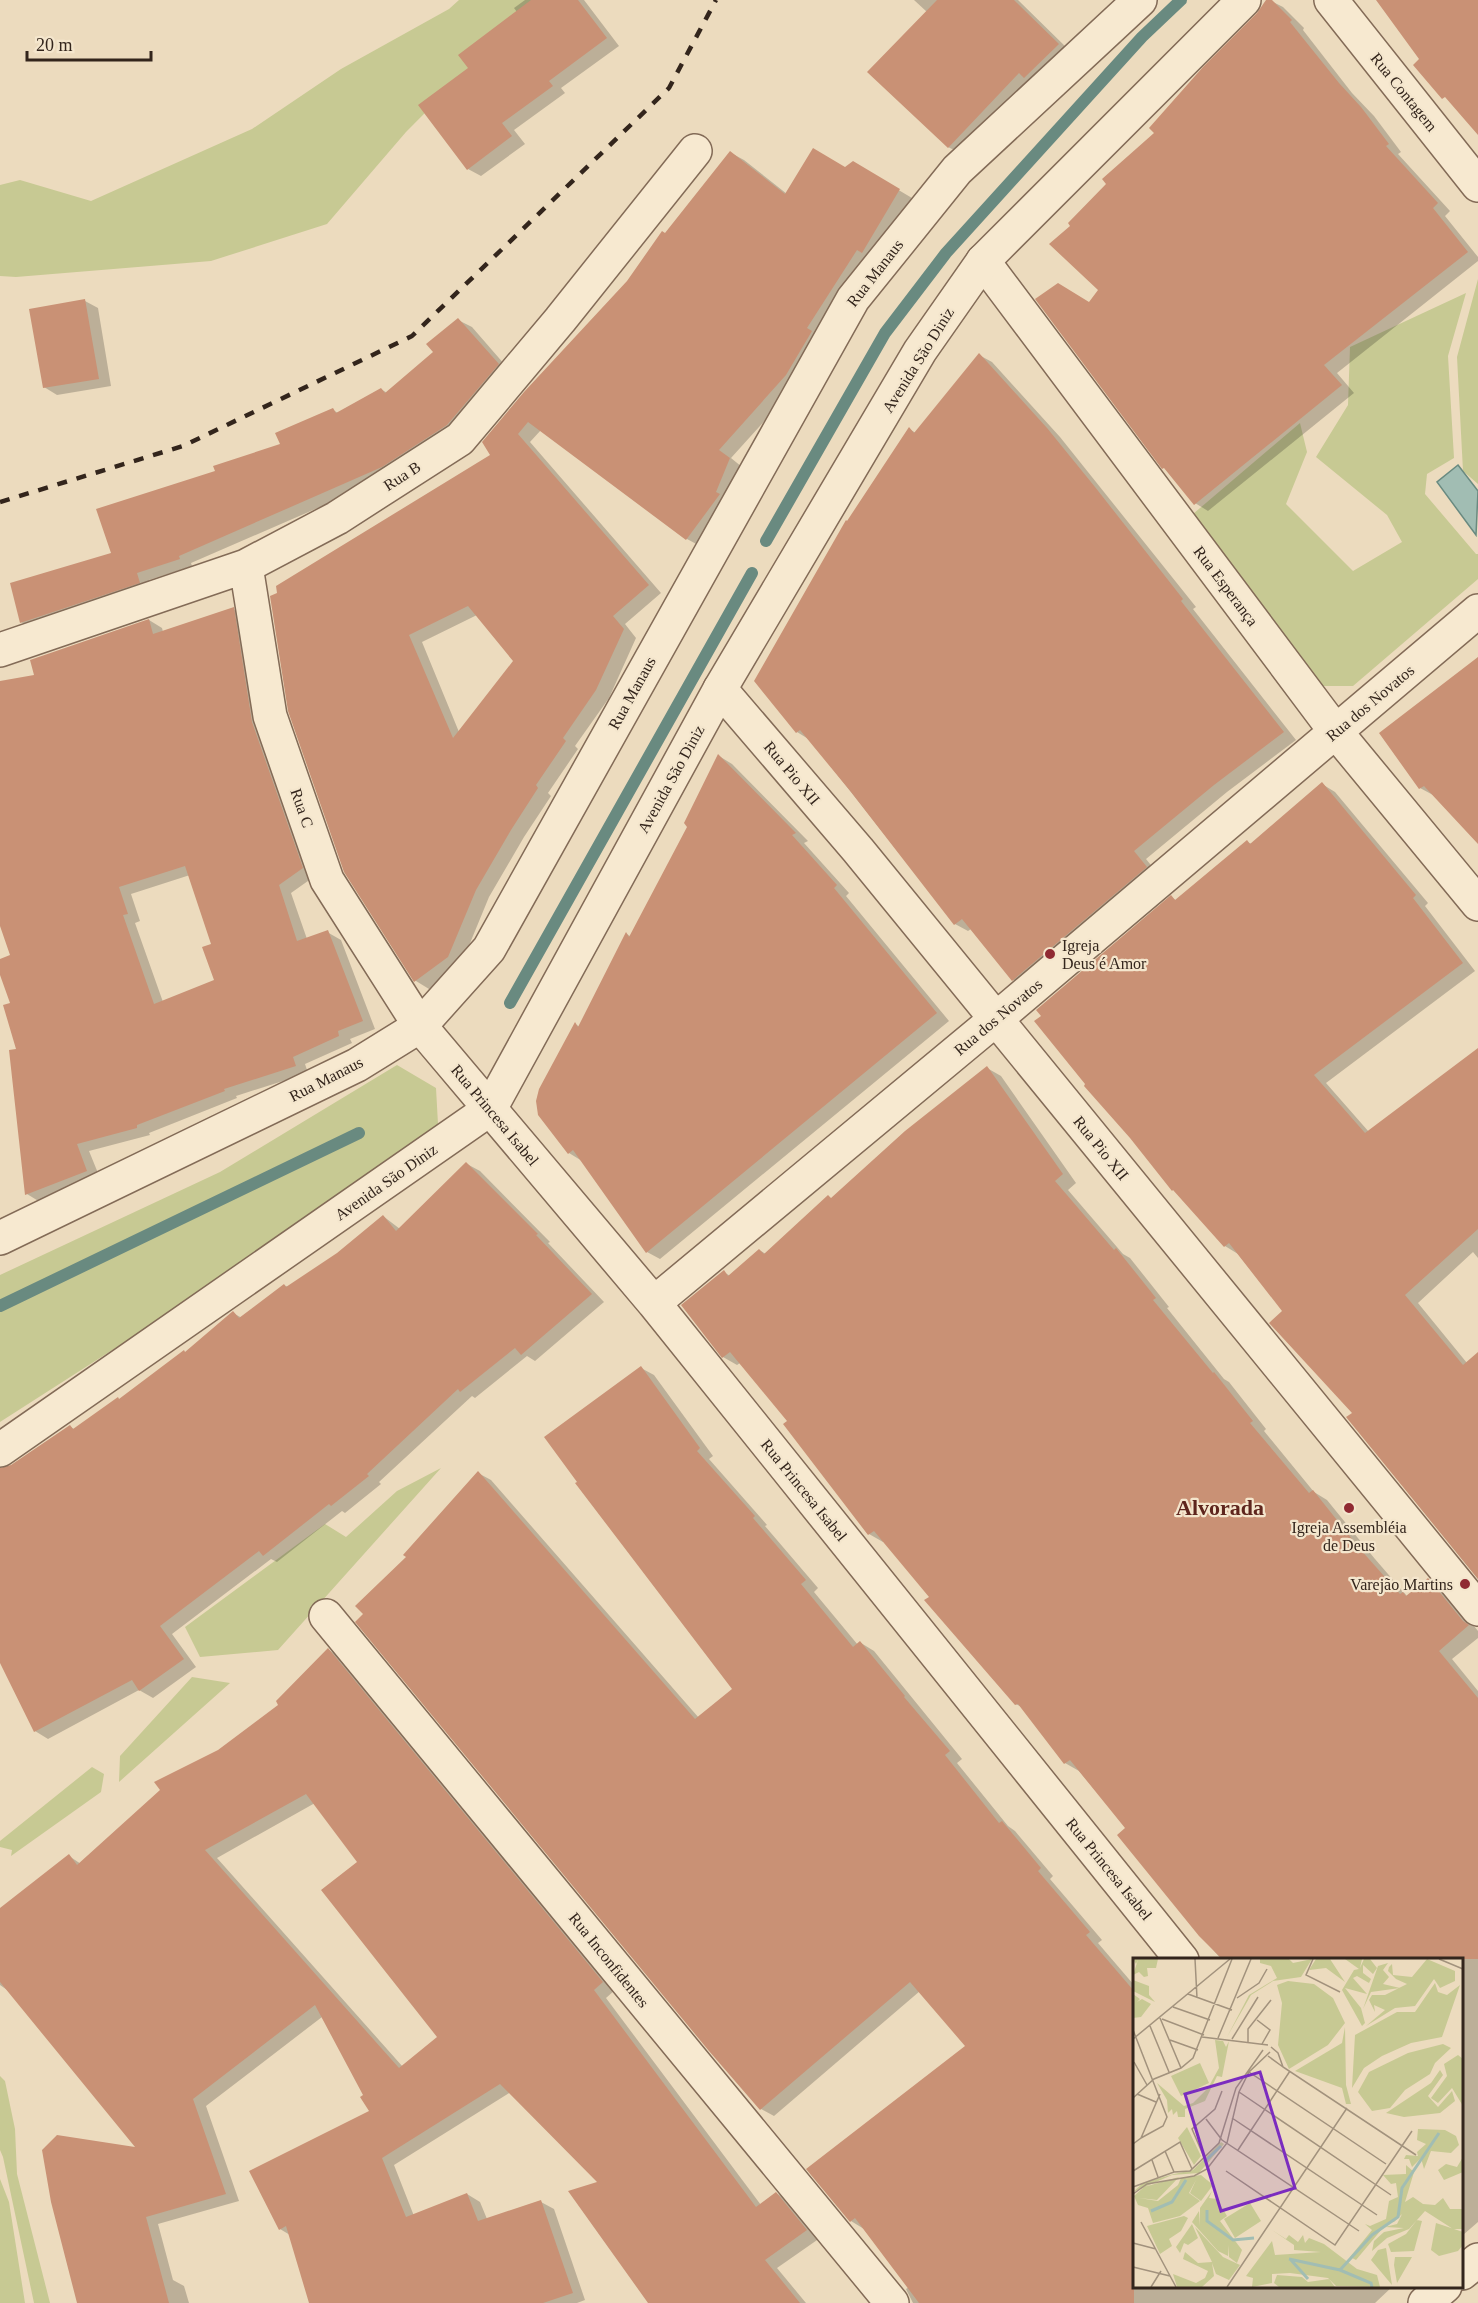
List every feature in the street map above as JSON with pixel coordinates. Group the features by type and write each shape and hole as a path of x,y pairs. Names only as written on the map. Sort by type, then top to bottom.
{"street":[{"name":"Rua Manaus","path":"0,1238 357,1065 420,1026 489,949 853,299 957,170 1140,0"},
{"name":"Avenida São Diniz","path":"0,1450 490,1109 720,689 920,351 983,261 1244,0"},
{"name":"Rua Contagem","path":"1331,0 1478,184"},
{"name":"Rua B","path":"0,650 246,566 337,518 460,439 560,320 695,152"},
{"name":"Rua Esperança","path":"983,261 1336,732 1478,904"},
{"name":"Rua C","path":"246,566 270,716 327,880 420,1026"},
{"name":"Rua dos Novatos","path":"654,1303 996,1019 1478,611"},
{"name":"Rua Pio XII","path":"720,689 858,850 1478,1609"},
{"name":"Rua Princesa Isabel","path":"420,1026 654,1303 1181,1958"},
{"name":"Rua Inconfidentes","path":"326,1616 892,2303"},
{"path":"1463,2271 1478,2259"},
{"path":"1425,2303 1443,2288"},
{"path":"1447,2288 1459,2303"}],"green space":[{"path":"459,0 540,0 525,12 406,132 327,224 211,261 16,277 0,276 0,185 20,180 91,201 252,129 341,69 449,9"},
{"path":"1478,279 1478,484 1463,471 1457,357"},
{"path":"1466,293 1448,356 1454,458 1427,474 1425,494 1478,554 1478,579 1353,686 1318,686 1193,514 1300,423 1307,452 1286,504 1353,571 1402,542 1387,515 1316,457 1348,405 1350,347"},
{"path":"397,1065 436,1088 438,1124 276,1245 0,1422 0,1275 220,1172"},
{"path":"441,1468 278,1650 200,1657 185,1627 325,1524 346,1537 397,1491"},
{"path":"192,1677 230,1683 119,1782 120,1756"},
{"path":"92,1767 104,1774 101,1792 11,1856 12,1850 0,1847 0,1841"},
{"path":"0,2076 5,2081 15,2129 17,2174 50,2303 34,2303 0,2150"},
{"path":"0,2179 9,2202 25,2303 0,2303"}],"water":[{"path":"1458,465 1478,491 1476,535 1437,482"}],"building":[{"path":"531,0 578,0 607,38 549,81 553,86 502,123 512,136 467,170 418,105 468,68 458,55"},
{"path":"937,0 1014,0 1059,44 1024,78 1019,73 948,148 867,72"},
{"path":"1266,0 1272,0 1292,20 1290,22 1389,144 1386,146 1438,203 1433,208 1468,252 1324,365 1342,385 1194,505 1164,468 1162,469 1035,299 1058,283 1089,302 1098,290 1049,244 1070,226 1068,223 1106,184 1102,179 1154,133 1149,128 1203,67 1257,13"},
{"path":"1376,0 1478,0 1478,135 1445,97 1442,99 1413,65 1419,59"},
{"path":"813,148 845,167 853,161 900,189 862,253 857,250 807,328 812,331 786,375 719,450 730,458 716,492 720,494 686,540 528,422 518,434 649,585 613,616 624,629 596,690 563,738 566,741 536,785 538,788 476,890 448,957 414,982 344,872 288,711 270,596 277,593 276,586 490,455 482,442 524,392 627,281 662,231 665,233 730,151 785,194","holes":["468,606 513,661 453,738 409,635"]},
{"path":"85,299 99,379 43,388 29,309"},
{"path":"458,318 499,364 447,425 382,467 179,556 180,559 137,573 140,583 20,623 10,583 111,553 96,509 215,471 213,466 280,444 275,433 333,408 336,413 381,388 385,393 433,352 426,344"},
{"path":"979,353 1047,428 1095,487 1284,732 1214,785 1134,851 1147,867 1012,981 962,919 954,925 851,792 800,730 796,733 754,681 846,520 909,427 914,433"},
{"path":"234,607 252,722 303,868 279,885 297,941 328,930 363,1021 338,1031 339,1036 293,1057 296,1066 224,1089 225,1091 137,1125 137,1128 77,1144 87,1171 25,1195 9,1050 16,1049 3,1005 10,1003 0,975 0,959 10,955 0,926 0,681 34,675 30,660 149,619 153,634","holes":["185,866 211,944 202,947 214,980 154,1004 123,915 128,914 119,887"]},
{"path":"1478,657 1478,844 1424,786 1419,789 1379,733"},
{"path":"718,754 796,833 792,835 837,885 834,888 937,1013 646,1253 573,1150 568,1154 538,1115 536,1101 539,1089 575,1022 578,1027 626,932 629,937 687,827 684,823"},
{"path":"1322,782 1416,895 1413,898 1463,963 1314,1075 1365,1133 1478,1048 1478,1229 1405,1295 1463,1365 1478,1352 1478,1579 1346,1417 1352,1413 1269,1323 1282,1311 1229,1243 1224,1247 1172,1191 1130,1138 1084,1086 1085,1084 1034,1021 1041,1016 1036,1010 1171,895 1175,900 1247,840 1250,844"},
{"path":"987,1066 1063,1174 1055,1181 1114,1250 1116,1248 1156,1298 1153,1300 1214,1372 1253,1421 1250,1423 1309,1493 1313,1490 1360,1549 1400,1594 1403,1592 1406,1596 1428,1578 1463,1621 1469,1625 1439,1651 1478,1698 1478,1959 1221,1958 1199,1936 1117,1835 1125,1828 1070,1760 1064,1764 1018,1704 1015,1705 924,1600 929,1597 874,1531 868,1535 783,1424 787,1421 730,1352 722,1358 681,1305 724,1270 728,1276 759,1249 764,1254 828,1195 831,1198 905,1131"},
{"path":"466,1162 538,1234 536,1235 592,1294 521,1355 515,1348 460,1392 458,1389 367,1474 369,1476 331,1506 329,1504 263,1556 259,1551 160,1626 184,1659 139,1691 132,1680 34,1732 0,1663 0,1468 11,1465 70,1425 73,1429 118,1397 119,1399 184,1350 185,1352 233,1311 239,1318 284,1284 286,1287 337,1253 383,1215 396,1231"},
{"path":"641,1366 700,1448 697,1451 755,1516 753,1518 806,1580 801,1584 853,1647 860,1641 950,1751 945,1755 999,1823 1002,1821 1041,1868 1038,1871 1090,1932 1086,1935 1133,1990 1134,2303 919,2303 855,2218 850,2222 806,2169 965,2046 910,1982 760,2110 355,1622 363,1614 355,1606 406,1557 403,1555 478,1471 695,1719 732,1689 575,1483 577,1482 544,1437"},
{"path":"328,1648 603,1982 594,1990 756,2207 776,2192 807,2230 765,2260 800,2303 648,2303 568,2191 597,2182 500,2084 382,2158 406,2217 467,2193 478,2221 541,2200 573,2293 543,2303 309,2303 286,2226 279,2230 249,2171 369,2111 360,2097 363,2095 315,2005 193,2099 226,2194 146,2217 169,2303 77,2303 51,2202 42,2150 57,2135 135,2147 0,1982 0,1908 69,1854 77,1865 160,1790 154,1782 218,1750 278,1705 276,1701","holes":["306,1794 357,1862 321,1890 437,2037 399,2068 205,1850"]}],"waterway":[{"path":"766,541 885,333 946,253 1142,37 1181,0"},
{"path":"510,1003 752,573"},
{"path":"0,1306 359,1133"}],"railway":[{"path":"0,502 183,446 412,336 669,88 716,0"}],"place":[{"name":"Igreja Deus é Amor","path":"1050,954"},
{"name":"Igreja Assembléia de Deus","path":"1349,1508"},
{"name":"Varejão Martins","path":"1465,1584"}],"district":[{"name":"Alvorada","path":"1220,1507"}]}
